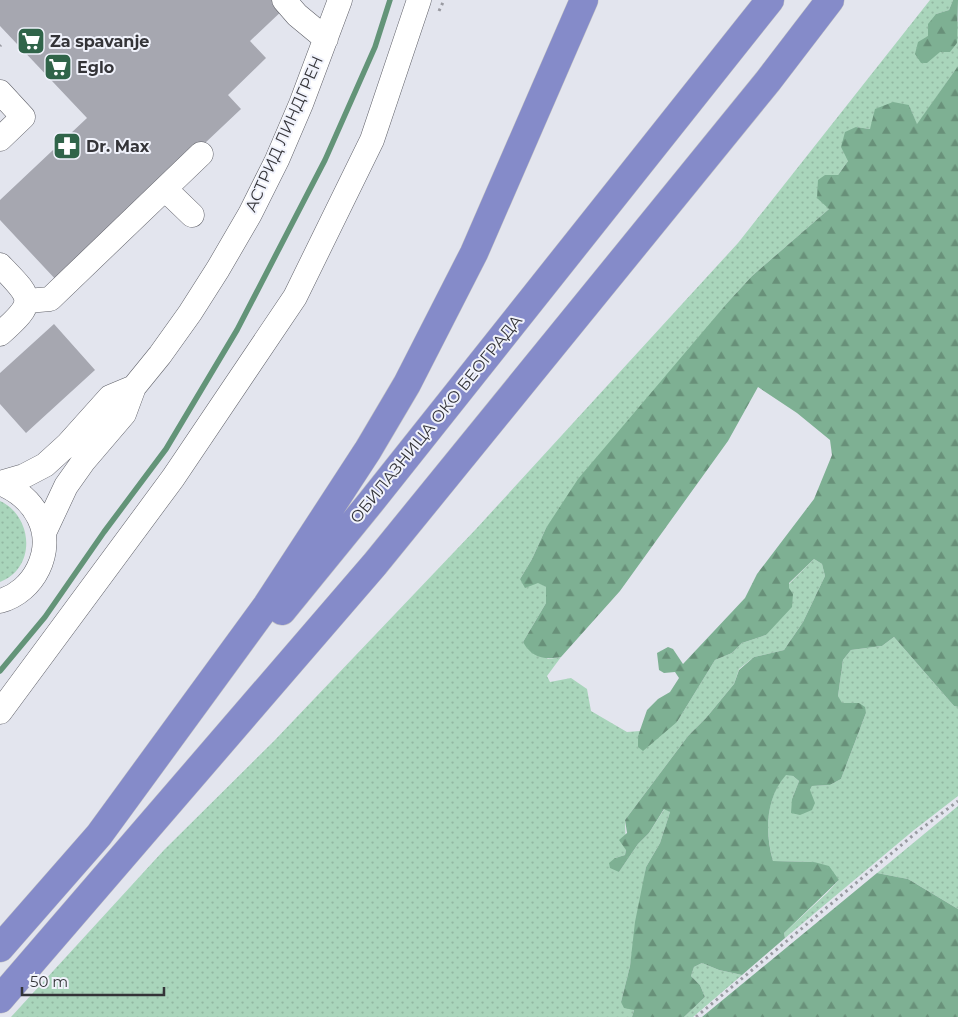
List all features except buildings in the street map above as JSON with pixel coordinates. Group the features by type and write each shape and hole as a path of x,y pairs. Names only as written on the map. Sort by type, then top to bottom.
{"highway":[{"path":"0,948 99,835 268,605 368,450 407,384 474,253 584,0"},
{"name":"ОБИЛАЗНИЦА ОКО БЕОГРАДА","path":"99,835 383,488 770,0"},
{"path":"0,998 375,564 768,81 830,0"}],"street":[{"path":"284,0 298,16 326,39"},
{"name":"АСТРИД ЛИНДГРЕН","path":"44,533 60,495 83,462 124,414 134,387 190,313 250,214 277,160 301,104 340,0"},
{"path":"0,712 173,478 295,297 372,140 419,0"},
{"path":"0,92 23,117 0,139"},
{"path":"27,301 50,299 201,154"},
{"path":"165,189 192,215"},
{"path":"0,265 23,288 27,301 25,309 19,318 0,334"},
{"name":"АСТРИД ЛИНДГРЕН","path":"0,483 24,476 45,465 67,445 110,397 134,387"},
{"path":"0,483 13,489 33,507 40,519 44,533 43,553 36,573 18,593 0,602"}],"path":[{"path":"696,1017 917,832 958,800"}],"green space":[{"path":"930,0 953,0 949,10 936,14 940,52 957,43 956,23 958,21 958,66 917,125 909,105 870,129 856,127 848,161 838,175 825,175 829,209 752,276 728,302 546,528 532,559 520,579 538,582 546,587 546,603 523,642 548,659 561,657 547,676 550,682 571,678 587,689 591,711 627,732 640,731 638,736 677,722 715,660 732,653 742,643 766,635 789,588 789,584 814,559 822,564 825,576 803,622 784,650 754,657 739,669 734,684 706,718 688,736 625,820 625,855 615,858 619,872 638,844 649,833 665,808 670,812 660,843 646,867 630,966 621,1002 634,1010 632,1017 11,1017 164,850 274,741 476,529 738,243"},
{"path":"953,0 958,0 957,43 950,52 940,52 927,63 921,63 915,54 918,42 928,36 928,24 936,14 949,10"},
{"path":"958,66 958,707 954,706 894,637 882,646 851,650 843,660 838,696 842,703 859,703 865,707 866,713 841,779 830,785 812,786 810,790 815,803 812,810 800,815 791,813 792,799 799,781 793,776 786,775 774,795 768,828 773,861 814,862 829,866 839,880 784,933 785,938 742,975 719,970 702,963 694,967 691,976 700,985 705,997 684,1017 632,1017 634,1010 624,1008 621,1002 630,966 635,922 646,867 660,843 670,812 664,809 649,833 638,844 619,872 610,868 609,863 615,858 625,855 626,850 619,840 627,833 625,820 688,736 706,718 734,684 739,670 754,657 784,650 803,622 825,576 822,564 814,559 789,583 789,588 793,594 792,607 766,635 742,643 732,653 715,660 677,722 643,751 638,747 638,736 647,710 658,699 670,692 679,678 675,672 664,673 659,670 657,653 668,647 673,649 683,664 745,598 757,574 814,499 832,455 830,440 797,413 758,387 728,441 620,591 561,657 539,657 530,652 523,642 546,603 546,587 538,583 525,588 520,579 532,559 546,528 578,479 752,276 829,209 817,198 818,180 825,175 838,175 848,161 841,147 845,132 856,127 870,129 875,109 893,102 909,105 917,124"},
{"path":"0,501 11,508 19,518 26,542 25,554 20,566 12,575 0,582"},
{"path":"894,637 954,706 958,707 958,796 914,830 785,938 784,933 839,880 814,862 773,861 768,827 774,794 786,774 793,776 799,781 792,799 810,790 812,786 830,785 841,779 866,713 859,703 841,703 838,696 843,660 851,650 882,646"},
{"path":"958,806 958,909 908,879 877,873"},
{"path":"877,873 908,879 958,909 958,1017 702,1017"},
{"path":"702,963 719,970 742,975 693,1017 684,1017 705,997 700,985 691,976 694,967"}],"waterway":[{"path":"0,671 45,617 104,532 166,449 237,330 325,160 375,47 390,0"}],"place":[{"name":"Za spavanje","path":"31,41"},
{"name":"Eglo","path":"58,67"},
{"name":"Dr. Max","path":"67,146"}]}
